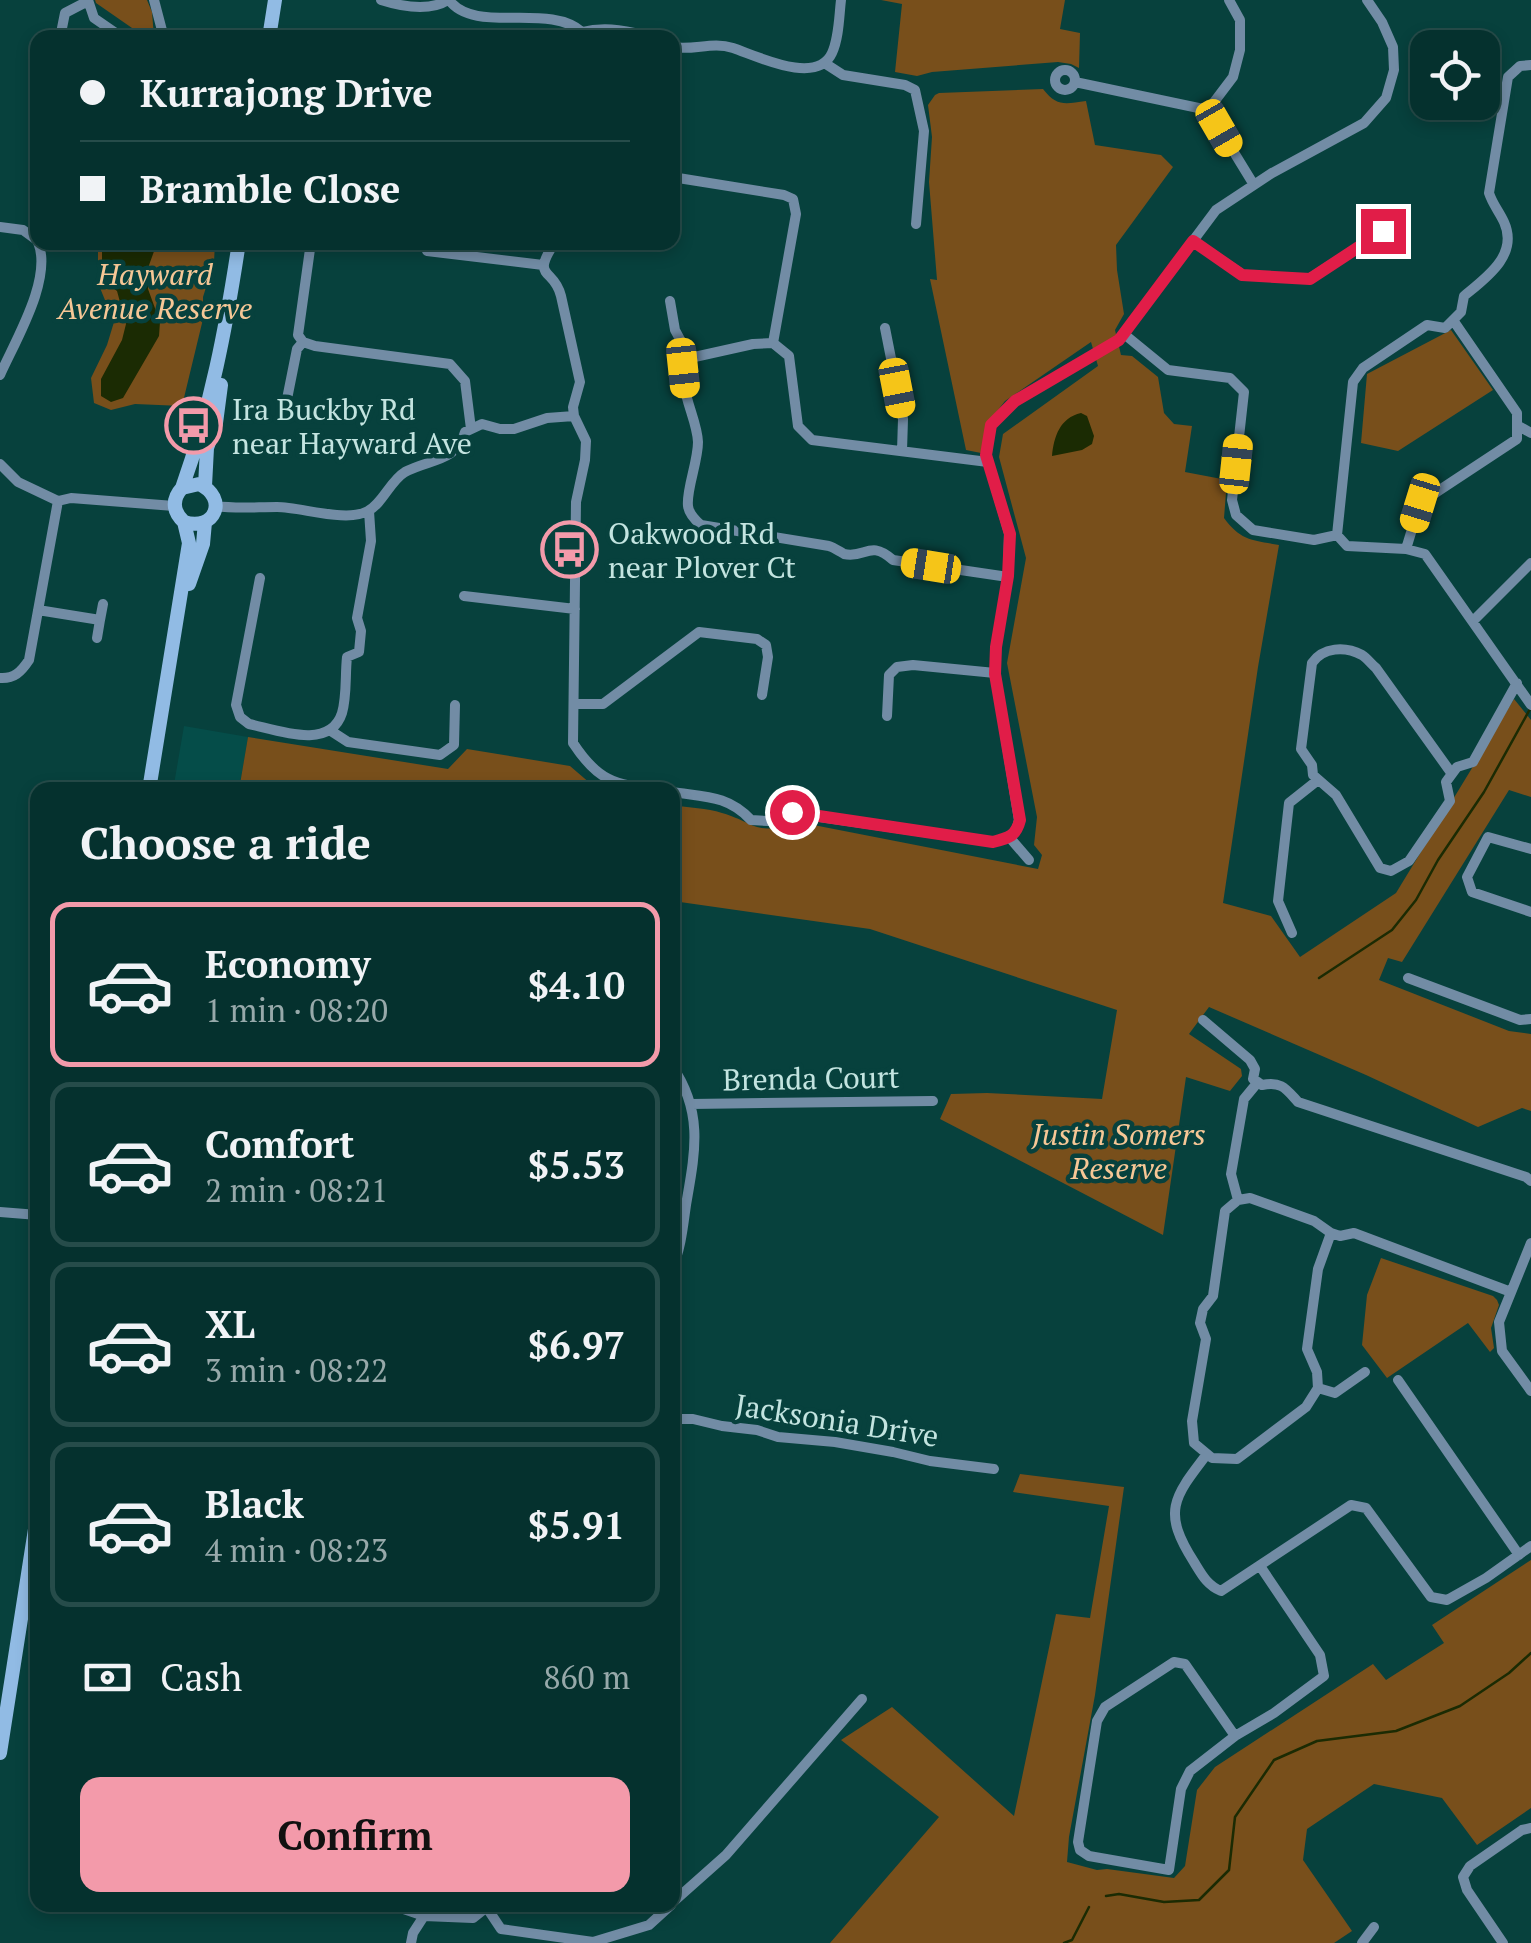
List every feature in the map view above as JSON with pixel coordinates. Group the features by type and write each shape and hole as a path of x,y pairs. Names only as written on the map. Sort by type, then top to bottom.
{"street":[{"path":"62,30 65,12 88,0 94,18 111,30"},
{"path":"154,0 162,30"},
{"path":"270,30 274,0"},
{"path":"382,0 426,8 449,0 464,12 501,18 529,16 573,24 577,30"},
{"path":"680,48 692,50 709,44 732,47 792,66 815,68 826,64 834,50 841,0"},
{"path":"1208,110 1233,77 1240,50 1240,20 1229,0"},
{"path":"680,793 728,800 751,820 768,821 777,813 792,812 993,842 1017,832 1020,820 995,674 1010,534 986,455 991,425 1015,401 1119,340 1216,210 1364,123 1386,98 1394,70 1393,47 1367,0"},
{"path":"826,64 843,75 915,90 924,131 916,224"},
{"path":"1529,702 1425,554 1406,549 1347,546 1337,535 1353,382 1363,368 1427,325 1445,328 1461,312 1464,296 1488,277 1506,255 1508,238 1504,222 1489,192 1508,77 1520,66 1531,65"},
{"path":"1075,82 1208,110 1254,185"},
{"path":"680,178 793,199 796,214 773,343"},
{"path":"0,227 23,230 30,236"},
{"path":"1193,241 1242,275 1310,279 1383,231"},
{"path":"0,375 38,290 41,250"},
{"path":"204,486 207,448 219,410 237,250"},
{"path":"302,342 298,334 310,250"},
{"path":"549,250 542,265 547,276 559,285 580,382 574,416 586,441 576,502 573,743 588,766 618,782"},
{"path":"427,252 542,265"},
{"path":"670,301 675,330 690,358"},
{"path":"150,782 190,544 184,522 174,506 208,409 229,304"},
{"path":"1406,549 1420,503 1517,439 1517,413 1453,320"},
{"path":"885,328 903,418 902,451"},
{"path":"1124,334 1168,370 1230,378 1244,392 1232,500 1236,515 1253,530 1314,540 1337,535"},
{"path":"287,399 296,349 302,342"},
{"path":"302,342 450,364 465,381 471,429"},
{"path":"988,462 812,440 798,426 789,356 773,343 690,358 683,368 698,439 688,505 700,526 829,546 844,554 882,551 893,560 1008,576"},
{"path":"216,506 280,507 350,516 369,511 402,473 450,454 462,445 465,432 482,424 514,428 547,418 574,416"},
{"path":"1517,425 1531,433"},
{"path":"0,464 18,482 58,502 71,498 174,506"},
{"path":"182,488 204,486 213,494 216,506 205,522 184,522"},
{"path":"0,678 19,673 29,660 58,502"},
{"path":"260,578 236,705 240,717 249,724 316,737 330,730 342,712 347,657 358,652 361,631 356,618 371,541 369,511"},
{"path":"179,613 203,544 205,522"},
{"path":"1473,621 1531,563"},
{"path":"464,596 575,610"},
{"path":"97,638 103,604"},
{"path":"38,610 100,620"},
{"path":"574,704 603,704 700,632 757,639 766,645 762,695"},
{"path":"1452,774 1376,668 1360,654 1329,649 1312,663 1301,748 1312,765 1313,776 1336,796 1380,868 1391,871 1409,861 1450,800 1446,782 1452,774 1457,767 1473,762 1516,684"},
{"path":"886,716 889,676 896,666 995,674"},
{"path":"330,730 348,742 440,755 454,745 455,705"},
{"path":"1292,933 1278,901 1289,803 1318,780"},
{"path":"1531,849 1488,837 1467,877 1472,892 1531,912"},
{"path":"1010,838 1029,860"},
{"path":"1408,978 1520,1020 1531,1019"},
{"path":"1203,1020 1250,1060 1255,1069 1253,1079 1262,1085 1274,1083 1298,1102 1531,1181"},
{"path":"680,1078 696,1127 680,1241"},
{"path":"1238,1200 1231,1174 1237,1136 1244,1099 1258,1082"},
{"name":"Brenda Court","path":"691,1104 933,1101"},
{"path":"1331,1233 1318,1270 1307,1349 1317,1372 1318,1388 1306,1407 1237,1459 1212,1458 1194,1443 1192,1421 1206,1339 1200,1322 1203,1308 1213,1296 1225,1211 1238,1200 1250,1198 1314,1221 1340,1236 1354,1233 1511,1292"},
{"path":"0,1212 30,1214"},
{"path":"1531,1242 1499,1322 1502,1352 1531,1392"},
{"path":"1318,1388 1335,1393 1364,1372"},
{"path":"1398,1380 1519,1555"},
{"name":"Jacksonia Drive","path":"680,1418 994,1469"},
{"path":"1206,1454 1174,1508 1178,1538 1209,1586 1221,1591 1350,1506 1366,1508 1431,1597 1447,1600 1531,1546"},
{"path":"0,1752 30,1561"},
{"path":"1235,1736 1185,1664 1174,1662 1104,1707 1098,1721 1078,1842 1080,1850 1089,1856 1169,1870 1181,1789 1190,1771 1324,1676 1320,1655 1260,1566"},
{"path":"680,1897 726,1855 862,1699"},
{"path":"1503,1943 1467,1890 1464,1877 1470,1866 1522,1830 1531,1828"},
{"path":"412,1912 473,1918 480,1912"},
{"path":"491,1912 501,1929 593,1942 649,1925 663,1912"},
{"path":"411,1943 412,1933 424,1916"},
{"path":"1362,1943 1374,1927"}],"shaded area":[{"path":"102,250 154,250 148,268 148,289 160,322 159,336 123,398 111,402 101,396 101,379 126,324 117,291 102,275"},
{"path":"1081,413 1087,416 1094,436 1092,444 1052,456 1059,429"},
{"path":"184,726 248,737 240,782 174,782"}],"green space":[{"path":"95,0 147,0 153,30 135,30"},
{"path":"881,0 1065,0 1060,29 1080,33 1079,68 1058,62 917,76 895,72 902,4"},
{"name":"Justin Somers Reserve","path":"1043,89 1062,103 1086,101 1095,145 1161,155 1173,167 1116,245 1124,314 1115,330 1121,355 1132,356 1158,377 1164,413 1174,424 1192,426 1185,472 1227,480 1224,518 1230,526 1254,540 1279,545 1223,903 1271,916 1300,957 1396,893 1514,699 1531,720 1531,797 1509,790 1402,962 1388,958 1379,980 1509,1031 1531,1034 1531,1111 1522,1108 1478,1127 1209,1007 1189,1034 1241,1069 1242,1076 1230,1091 1186,1077 1163,1235 940,1119 951,1094 1102,1099 1117,1010 870,929 680,902 680,806 716,811 756,827 772,828 793,821 1038,869 1042,855 1034,845 1037,817 1007,663 1026,558 999,457 1003,434 1098,366 1091,342 1005,401 986,425 981,453 966,450 930,279 937,280 928,105 939,93"},
{"name":"Hayward Avenue Reserve","path":"98,250 215,250 182,406 135,404 111,410 94,403 91,378 114,322 98,283"},
{"path":"1451,330 1493,390 1398,451 1361,443 1367,374"},
{"path":"248,737 448,769 467,749 570,766 589,782 240,782"},
{"path":"1381,1258 1493,1296 1499,1305 1491,1328 1494,1348 1490,1352 1468,1323 1387,1378 1362,1345 1367,1295"},
{"path":"1020,1474 1124,1487 1067,1862 1097,1870 1174,1878 1185,1866 1197,1790 1215,1767 1373,1664 1386,1680 1444,1643 1432,1625 1531,1560 1531,1808 1477,1845 1442,1798 1374,1784 1307,1829 1303,1860 1352,1931 1334,1943 830,1943 939,1817 841,1740 892,1707 1014,1816 1056,1614 1090,1618 1109,1506 1013,1492"}],"waterway":[{"path":"1319,978 1392,930 1416,900 1484,792 1530,709"},
{"path":"1106,1896 1119,1894 1164,1902 1199,1900 1229,1870 1235,1817 1274,1760 1317,1741 1396,1731 1460,1706 1531,1653"},
{"path":"1064,1943 1072,1940 1089,1907"}],"place":[{"name":"Ira Buckby Rd near Hayward Ave","path":"193,426"},
{"name":"Oakwood Rd near Plover Ct","path":"569,550"}],"route":[{"path":"792,812 993,842 1017,832 1020,820 995,674 1010,534 986,455 991,425 1015,401 1119,340 1193,241 1242,275 1310,279 1383,231"}]}
